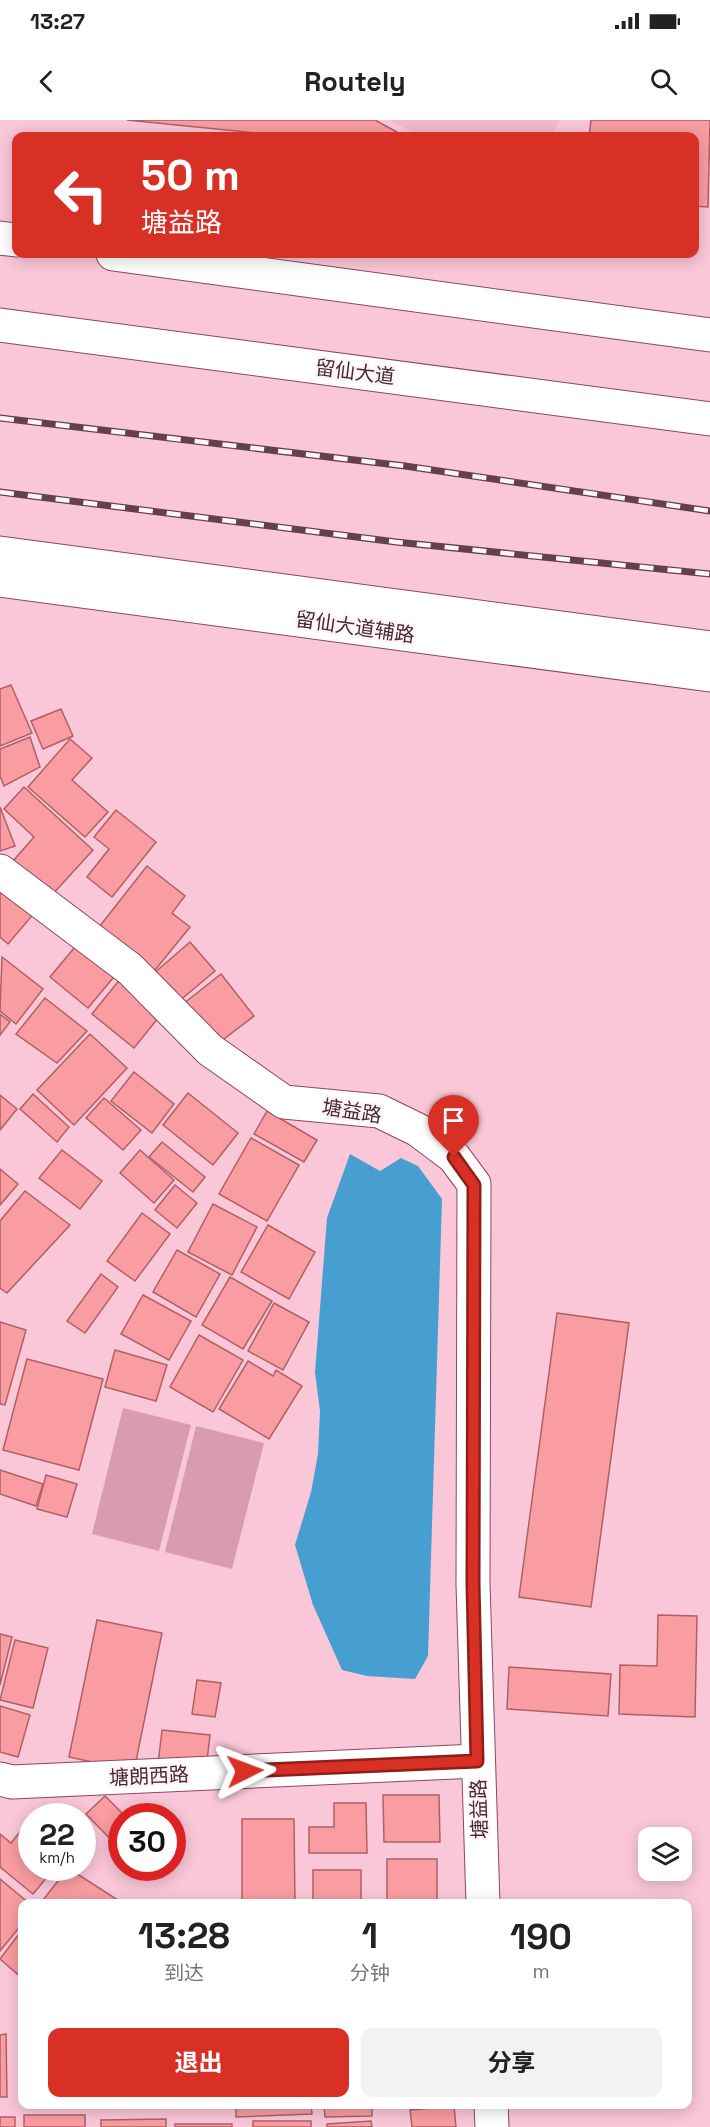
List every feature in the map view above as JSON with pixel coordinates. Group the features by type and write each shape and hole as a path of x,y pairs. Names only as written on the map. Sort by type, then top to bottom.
{"main road":[{"path":"142,258 710,335"},
{"name":"留仙大道","path":"0,325 710,419"},
{"path":"0,345 209,353"},
{"name":"留仙大道辅路","path":"0,553 710,648"},
{"name":"留仙大道辅路","path":"0,580 710,675"},
{"name":"塘益路","path":"0,872 130,969 210,1050 284,1102 379,1111 418,1130 454,1157 474,1185 473,1584 483,1899"},
{"name":"塘朗西路","path":"0,1779 12,1782 477,1761"},
{"path":"491,2109 492,2127"}],"shaded area":[{"path":"390,120 560,120 553,132 412,132"},
{"path":"123,1408 191,1425 159,1551 92,1534"},
{"path":"196,1426 264,1443 232,1569 165,1552"}],"water":[{"path":"350,1154 380,1171 401,1158 418,1166 442,1199 428,1656 415,1679 367,1676 342,1670 313,1605 295,1545 311,1492 318,1454 320,1411 315,1372 327,1218"}],"building":[{"path":"127,120 375,120 397,132 246,132"},
{"path":"591,120 710,120 708,207 699,206 699,132 590,132"},
{"path":"11,685 32,733 0,746 0,689"},
{"path":"61,709 73,736 43,749 31,721"},
{"path":"30,737 40,767 4,786 0,776 0,749"},
{"path":"70,739 92,758 72,780 108,812 85,837 28,787"},
{"path":"24,787 93,850 51,896 13,861 34,837 4,809"},
{"path":"0,807 15,846 0,851"},
{"path":"116,810 156,842 112,897 87,877 109,849 94,837"},
{"path":"147,866 185,896 172,913 190,927 151,975 96,931"},
{"path":"0,889 36,911 8,944 0,937"},
{"path":"80,941 118,972 88,1008 50,977"},
{"path":"190,942 215,971 178,1002 153,974"},
{"path":"2,957 43,989 16,1024 0,1011"},
{"path":"221,974 254,1016 216,1045 183,1004"},
{"path":"121,978 163,1012 134,1048 92,1014"},
{"path":"45,998 87,1031 57,1063 16,1034"},
{"path":"0,1014 10,1022 0,1035"},
{"path":"90,1034 127,1068 74,1125 37,1090"},
{"path":"134,1072 174,1104 152,1133 111,1101"},
{"path":"188,1093 238,1133 213,1165 163,1125"},
{"path":"33,1094 69,1127 57,1142 20,1109"},
{"path":"0,1095 17,1109 0,1130"},
{"path":"104,1098 141,1130 123,1150 86,1118"},
{"path":"267,1111 317,1140 304,1162 254,1134"},
{"path":"251,1138 299,1165 267,1221 219,1194"},
{"path":"162,1142 205,1177 193,1192 149,1157"},
{"path":"62,1150 102,1181 80,1209 39,1178"},
{"path":"140,1150 174,1180 154,1203 120,1173"},
{"path":"0,1169 18,1184 0,1205"},
{"path":"175,1185 197,1203 177,1228 155,1210"},
{"path":"25,1191 70,1225 7,1293 0,1288 0,1221"},
{"path":"213,1204 257,1227 232,1275 188,1252"},
{"path":"142,1213 170,1234 135,1281 107,1261"},
{"path":"268,1225 315,1252 289,1299 241,1272"},
{"path":"177,1250 220,1274 196,1317 153,1292"},
{"path":"101,1274 118,1287 85,1333 67,1321"},
{"path":"230,1277 272,1301 243,1349 202,1325"},
{"path":"143,1295 191,1321 169,1360 121,1334"},
{"path":"274,1303 309,1322 283,1370 248,1351"},
{"path":"557,1313 629,1323 591,1607 519,1597"},
{"path":"0,1322 26,1330 5,1405 0,1404"},
{"path":"199,1335 243,1360 213,1412 170,1387"},
{"path":"115,1350 167,1365 156,1401 105,1387"},
{"path":"27,1359 103,1379 79,1470 3,1450"},
{"path":"248,1361 273,1376 276,1370 302,1386 269,1439 219,1409"},
{"path":"0,1470 43,1484 36,1506 0,1494"},
{"path":"46,1475 77,1484 67,1517 37,1509"},
{"path":"658,1615 697,1616 695,1717 619,1714 620,1665 657,1666"},
{"path":"97,1620 162,1633 134,1771 69,1757"},
{"path":"0,1634 12,1637 0,1685"},
{"path":"15,1640 48,1648 33,1708 0,1700"},
{"path":"509,1667 611,1674 608,1716 507,1709"},
{"path":"197,1680 221,1683 215,1717 192,1714"},
{"path":"0,1706 30,1715 18,1757 0,1752"},
{"path":"162,1730 210,1735 206,1769 158,1764"},
{"path":"383,1795 439,1795 440,1842 384,1842"},
{"path":"105,1796 112,1803 108,1803 108,1837 96,1824 96,1805"},
{"path":"334,1803 366,1803 367,1853 309,1853 309,1827 334,1827"},
{"path":"242,1819 294,1819 295,1899 242,1899"},
{"path":"0,1834 11,1843 18,1834 18,1881 44,1881 33,1894 0,1867"},
{"path":"387,1859 437,1859 437,1899 387,1899"},
{"path":"313,1870 361,1870 361,1899 313,1899"},
{"path":"0,1879 24,1899 18,1899 18,1929 0,1951"},
{"path":"58,1881 88,1881 116,1899 44,1899"},
{"path":"18,1935 18,1975 0,1959"},
{"path":"6,2034 7,2097 0,2097 0,2035"},
{"path":"236,2109 312,2109 312,2114 236,2117"},
{"path":"324,2109 372,2109 372,2116 325,2117"},
{"path":"454,2109 456,2127 412,2127 410,2110"},
{"path":"24,2115 85,2115 85,2127 24,2127"},
{"path":"0,2117 15,2117 15,2127 0,2127"},
{"path":"166,2119 166,2127 101,2127 101,2120"},
{"path":"253,2121 311,2121 311,2127 253,2127"},
{"path":"371,2121 372,2127 327,2127 327,2124"},
{"path":"175,2124 232,2124 232,2127 175,2127"}],"railway":[{"path":"0,418 405,466 710,511"},
{"path":"0,492 396,542 710,574"}],"route":[{"path":"245,1771 477,1761 473,1584 474,1185 454,1157"}]}
